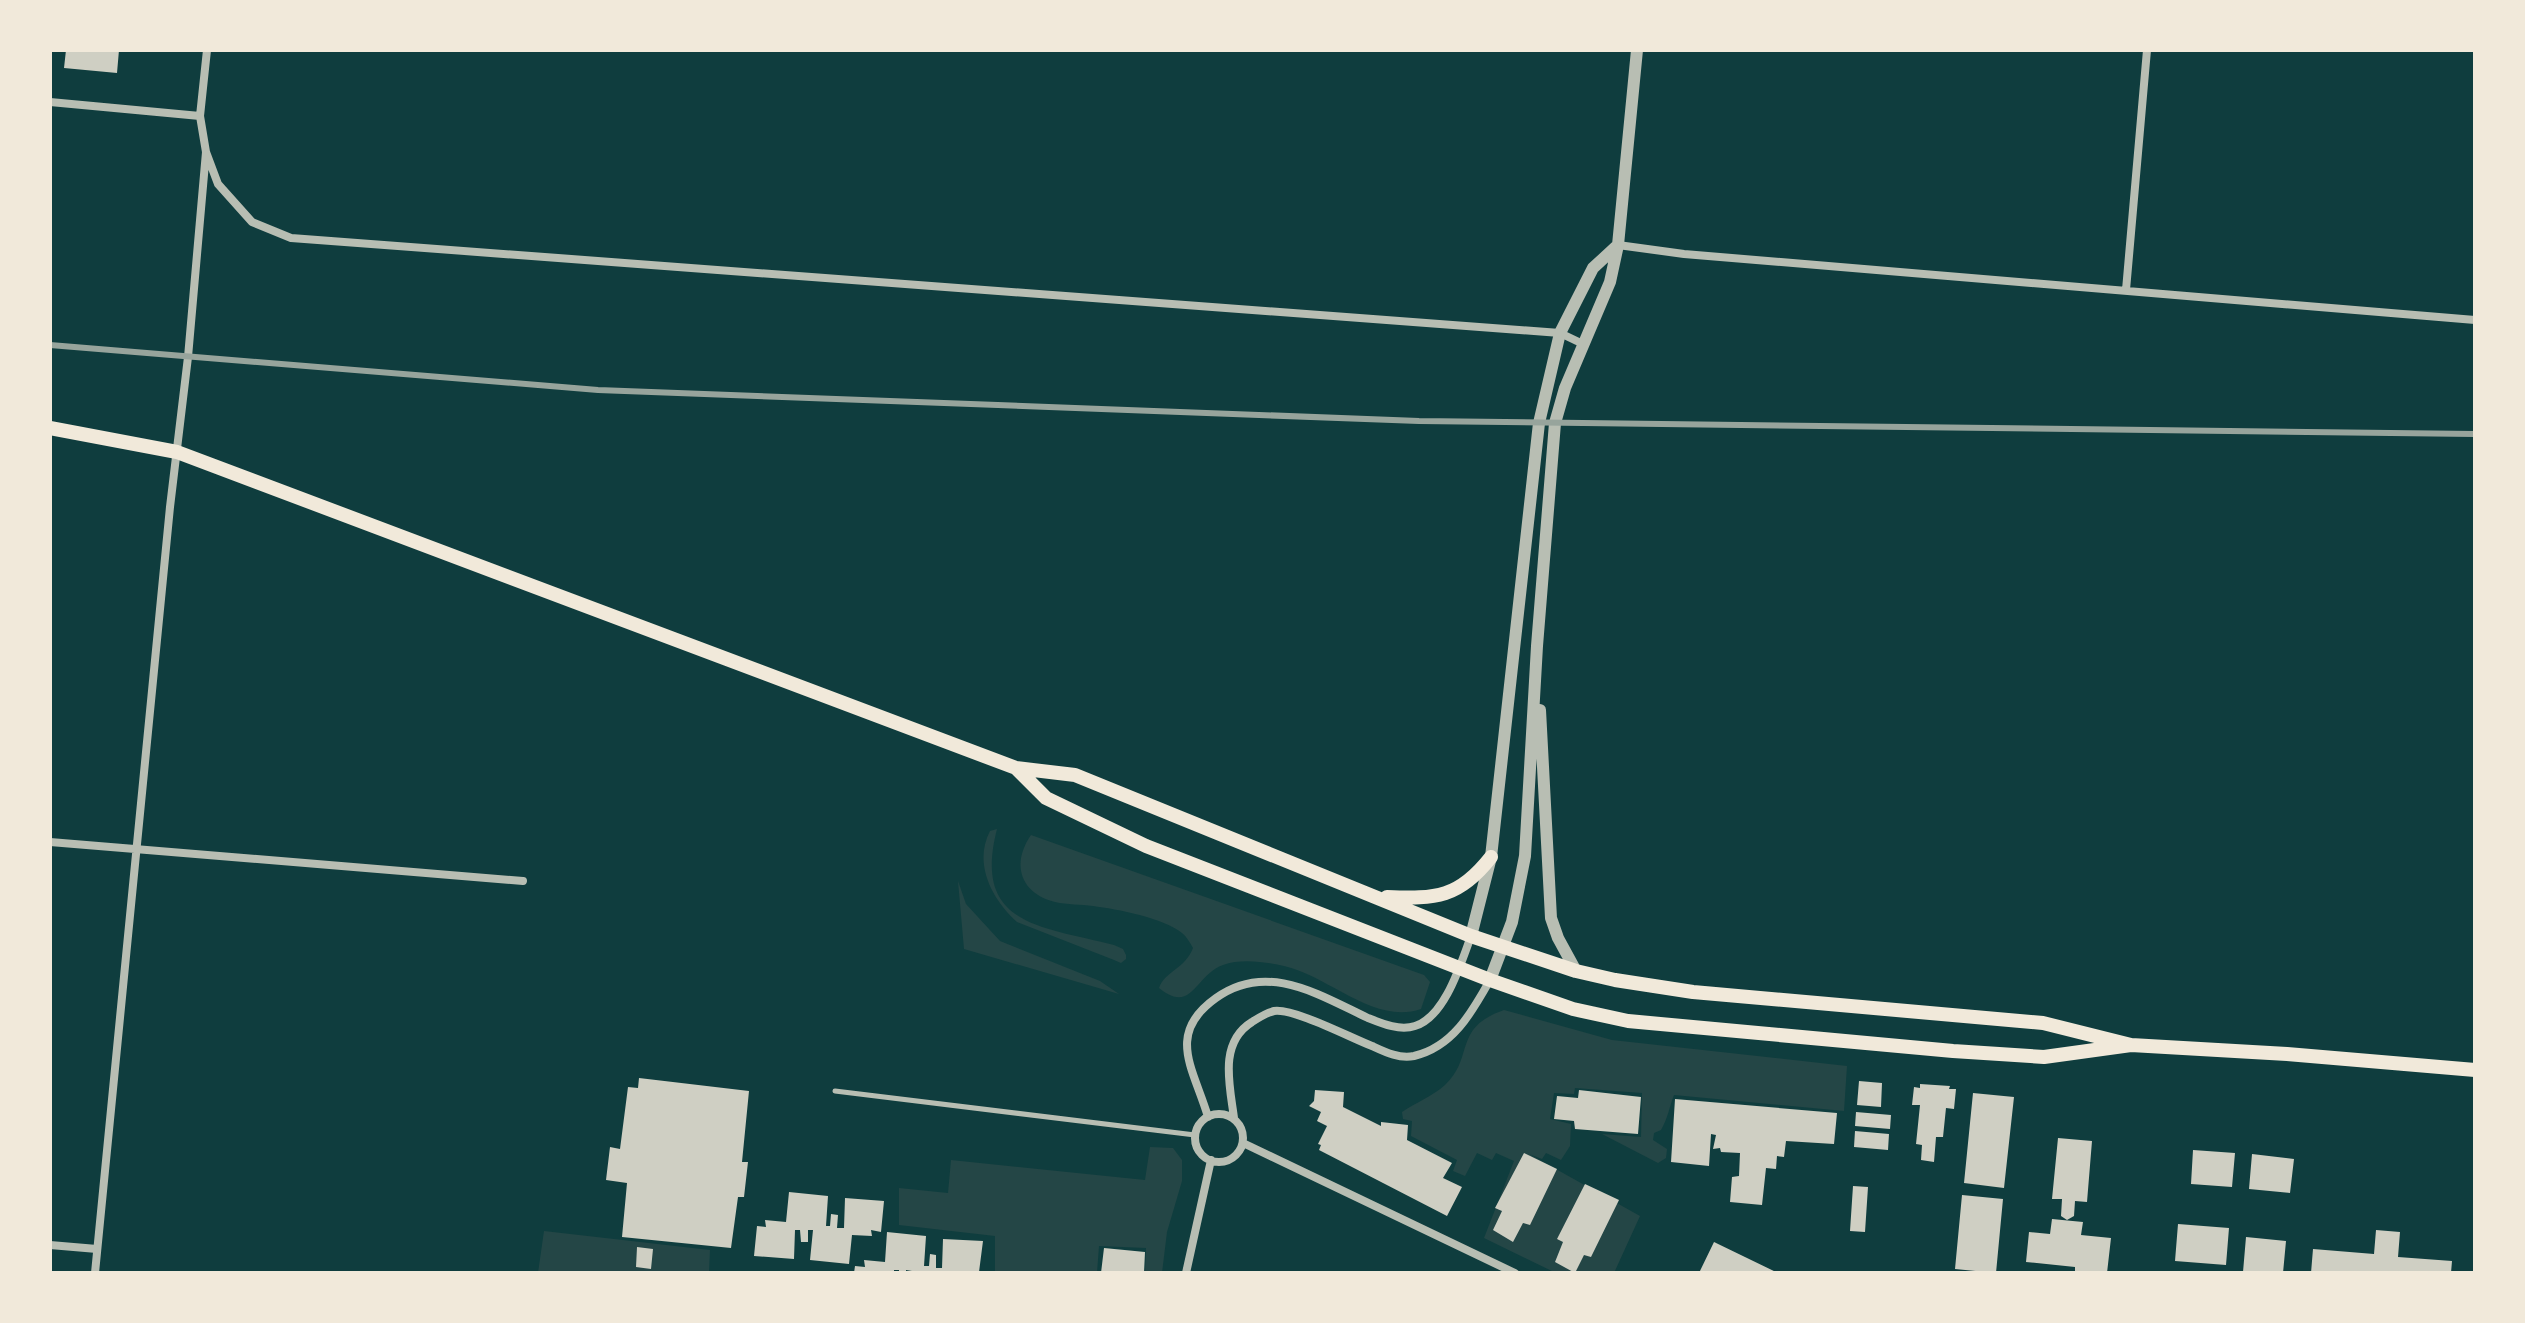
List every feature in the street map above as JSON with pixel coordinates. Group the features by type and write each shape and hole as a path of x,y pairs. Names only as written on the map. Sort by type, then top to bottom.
{"main road":[{"path":"50,428 177,452 1016,768 1075,775 1471,936 1576,971 1693,992 2043,1023 2131,1045 2475,1070"},
{"path":"1016,768 1046,798 1146,846 1490,980 1573,1009 1664,1026 2044,1057 2131,1045"},
{"path":"1374,897 1440,897 1468,882 1491,857"}],"street":[{"path":"207,50 200,116 206,152 218,184 252,222 291,238 1560,333 1583,344"},
{"path":"1234,1118 1217,1114 1202,1121 1195,1135 1199,1150 1211,1160 1227,1161 1234,1157 1243,1143 1240,1125 1234,1118 1229,1061 1232,1044 1248,1024 1275,1011 1294,1014 1393,1055 1411,1057 1446,1040 1462,1026 1490,980 1503,948 1516,906 1525,856 1537,646 1555,423 1565,388 1610,282 1618,245 1637,50"},
{"path":"2126,290 2147,50"},
{"path":"50,102 200,116"},
{"path":"95,1273 206,152"},
{"path":"1618,245 1684,254 2456,321 2475,320"},
{"path":"1208,1117 1187,1055 1187,1032 1192,1019 1229,989 1261,980 1282,981 1300,986 1374,1020 1393,1027 1408,1028 1432,1016 1459,968 1471,936 1491,857 1539,423 1560,333 1593,268 1618,245"},
{"path":"1537,646 1551,918 1576,971"},
{"path":"50,842 523,881"},
{"path":"1243,1143 1515,1273"},
{"path":"1186,1273 1211,1160"},
{"path":"50,1245 97,1249"}],"lane":[{"path":"835,1091 1195,1135"}],"shaded area":[{"path":"997,829 992,861 994,885 1004,903 1038,926 1123,949 1126,959 1121,963 1017,922 1008,913 993,892 984,868 985,843 990,831"},
{"path":"1031,835 1424,975 1430,982 1421,1009 1403,1012 1386,1010 1369,1005 1301,971 1254,961 1223,965 1186,995 1170,995 1159,988 1193,948 1185,936 1152,919 1114,909 1064,904 1043,898 1022,876 1021,856"},
{"path":"958,881 966,904 1000,941 1100,981 1119,994 964,949"},
{"path":"1504,1010 1612,1040 1847,1066 1844,1111 1674,1095 1661,1130 1654,1133 1653,1140 1667,1149 1666,1158 1658,1163 1602,1134 1641,1137 1642,1093 1575,1088 1574,1094 1554,1093 1550,1119 1571,1124 1570,1146 1561,1160 1546,1153 1542,1159 1529,1154 1640,1216 1614,1273 1556,1273 1484,1238 1514,1161 1496,1153 1492,1160 1477,1153 1465,1176 1453,1171 1457,1160 1411,1136 1412,1121 1403,1119 1402,1112 1440,1089 1454,1074 1470,1034 1477,1025"},
{"path":"1150,1147 1173,1148 1182,1160 1182,1181 1167,1232 1162,1273 1145,1273 1146,1248 1099,1246 1097,1273 995,1273 995,1236 899,1225 899,1188 948,1193 951,1160 1145,1180"},
{"path":"544,1231 710,1250 709,1273 538,1273"}],"building":[{"path":"66,50 119,50 117,73 64,68"},
{"path":"639,1078 749,1091 742,1162 748,1162 744,1197 738,1197 731,1248 622,1237 627,1183 606,1180 610,1147 620,1149 628,1087 638,1088"},
{"path":"1859,1081 1882,1083 1881,1107 1857,1105"},
{"path":"1920,1084 1956,1089 1954,1109 1946,1108 1943,1137 1936,1137 1934,1162 1921,1160 1922,1145 1916,1144 1920,1105 1912,1105 1914,1087 1920,1088"},
{"path":"1315,1090 1344,1092 1343,1107 1381,1126 1381,1122 1408,1125 1407,1140 1452,1163 1443,1178 1462,1187 1447,1216 1319,1150 1321,1145 1318,1144 1327,1126 1317,1121 1321,1112 1309,1106 1314,1101"},
{"path":"1579,1090 1641,1097 1638,1134 1575,1129 1574,1121 1554,1119 1557,1096 1578,1098"},
{"path":"1973,1093 2014,1097 2004,1188 1964,1183"},
{"path":"1675,1099 1837,1113 1834,1144 1786,1141 1784,1157 1777,1156 1776,1169 1766,1168 1762,1205 1730,1202 1732,1177 1739,1176 1740,1153 1713,1149 1716,1135 1711,1134 1709,1166 1671,1162"},
{"path":"1856,1112 1891,1115 1890,1129 1855,1126"},
{"path":"1855,1131 1889,1134 1888,1150 1854,1147"},
{"path":"2058,1138 2092,1141 2087,1202 2075,1201 2074,1216 2067,1220 2061,1216 2062,1199 2052,1199"},
{"path":"2193,1150 2235,1153 2232,1187 2191,1184"},
{"path":"1524,1153 1557,1169 1530,1225 1523,1223 1513,1242 1493,1230 1502,1211 1495,1208"},
{"path":"2252,1154 2294,1159 2290,1193 2249,1189"},
{"path":"1585,1184 1619,1200 1591,1257 1584,1255 1575,1273 1555,1262 1563,1242 1557,1239"},
{"path":"1853,1186 1868,1187 1865,1232 1850,1231"},
{"path":"789,1192 828,1196 826,1226 830,1226 831,1214 838,1215 837,1228 844,1228 845,1198 884,1201 881,1232 871,1230 872,1236 852,1235 849,1264 810,1260 813,1230 808,1230 808,1242 801,1242 800,1230 795,1230 794,1259 754,1256 757,1226 766,1227 765,1220 786,1222"},
{"path":"1962,1195 2003,1199 1996,1273 1955,1269"},
{"path":"2052,1219 2083,1222 2081,1235 2111,1238 2107,1273 2075,1273 2075,1267 2026,1262 2029,1232 2050,1234"},
{"path":"2178,1224 2229,1228 2226,1265 2175,1261"},
{"path":"2376,1230 2400,1232 2398,1257 2452,1261 2451,1273 2311,1273 2313,1249 2374,1254"},
{"path":"887,1232 926,1236 924,1266 929,1266 930,1254 936,1255 936,1268 942,1268 943,1239 983,1241 979,1272 912,1273 906,1270 906,1273 899,1273 899,1270 894,1270 894,1273 854,1273 855,1266 865,1267 864,1260 885,1262"},
{"path":"2246,1237 2286,1241 2283,1273 2243,1272"},
{"path":"1714,1242 1778,1273 1699,1273"},
{"path":"637,1247 653,1249 651,1269 636,1267"},
{"path":"1104,1248 1145,1252 1144,1273 1101,1273"}],"railway":[{"path":"50,345 598,390 1419,421 2475,434"}]}
